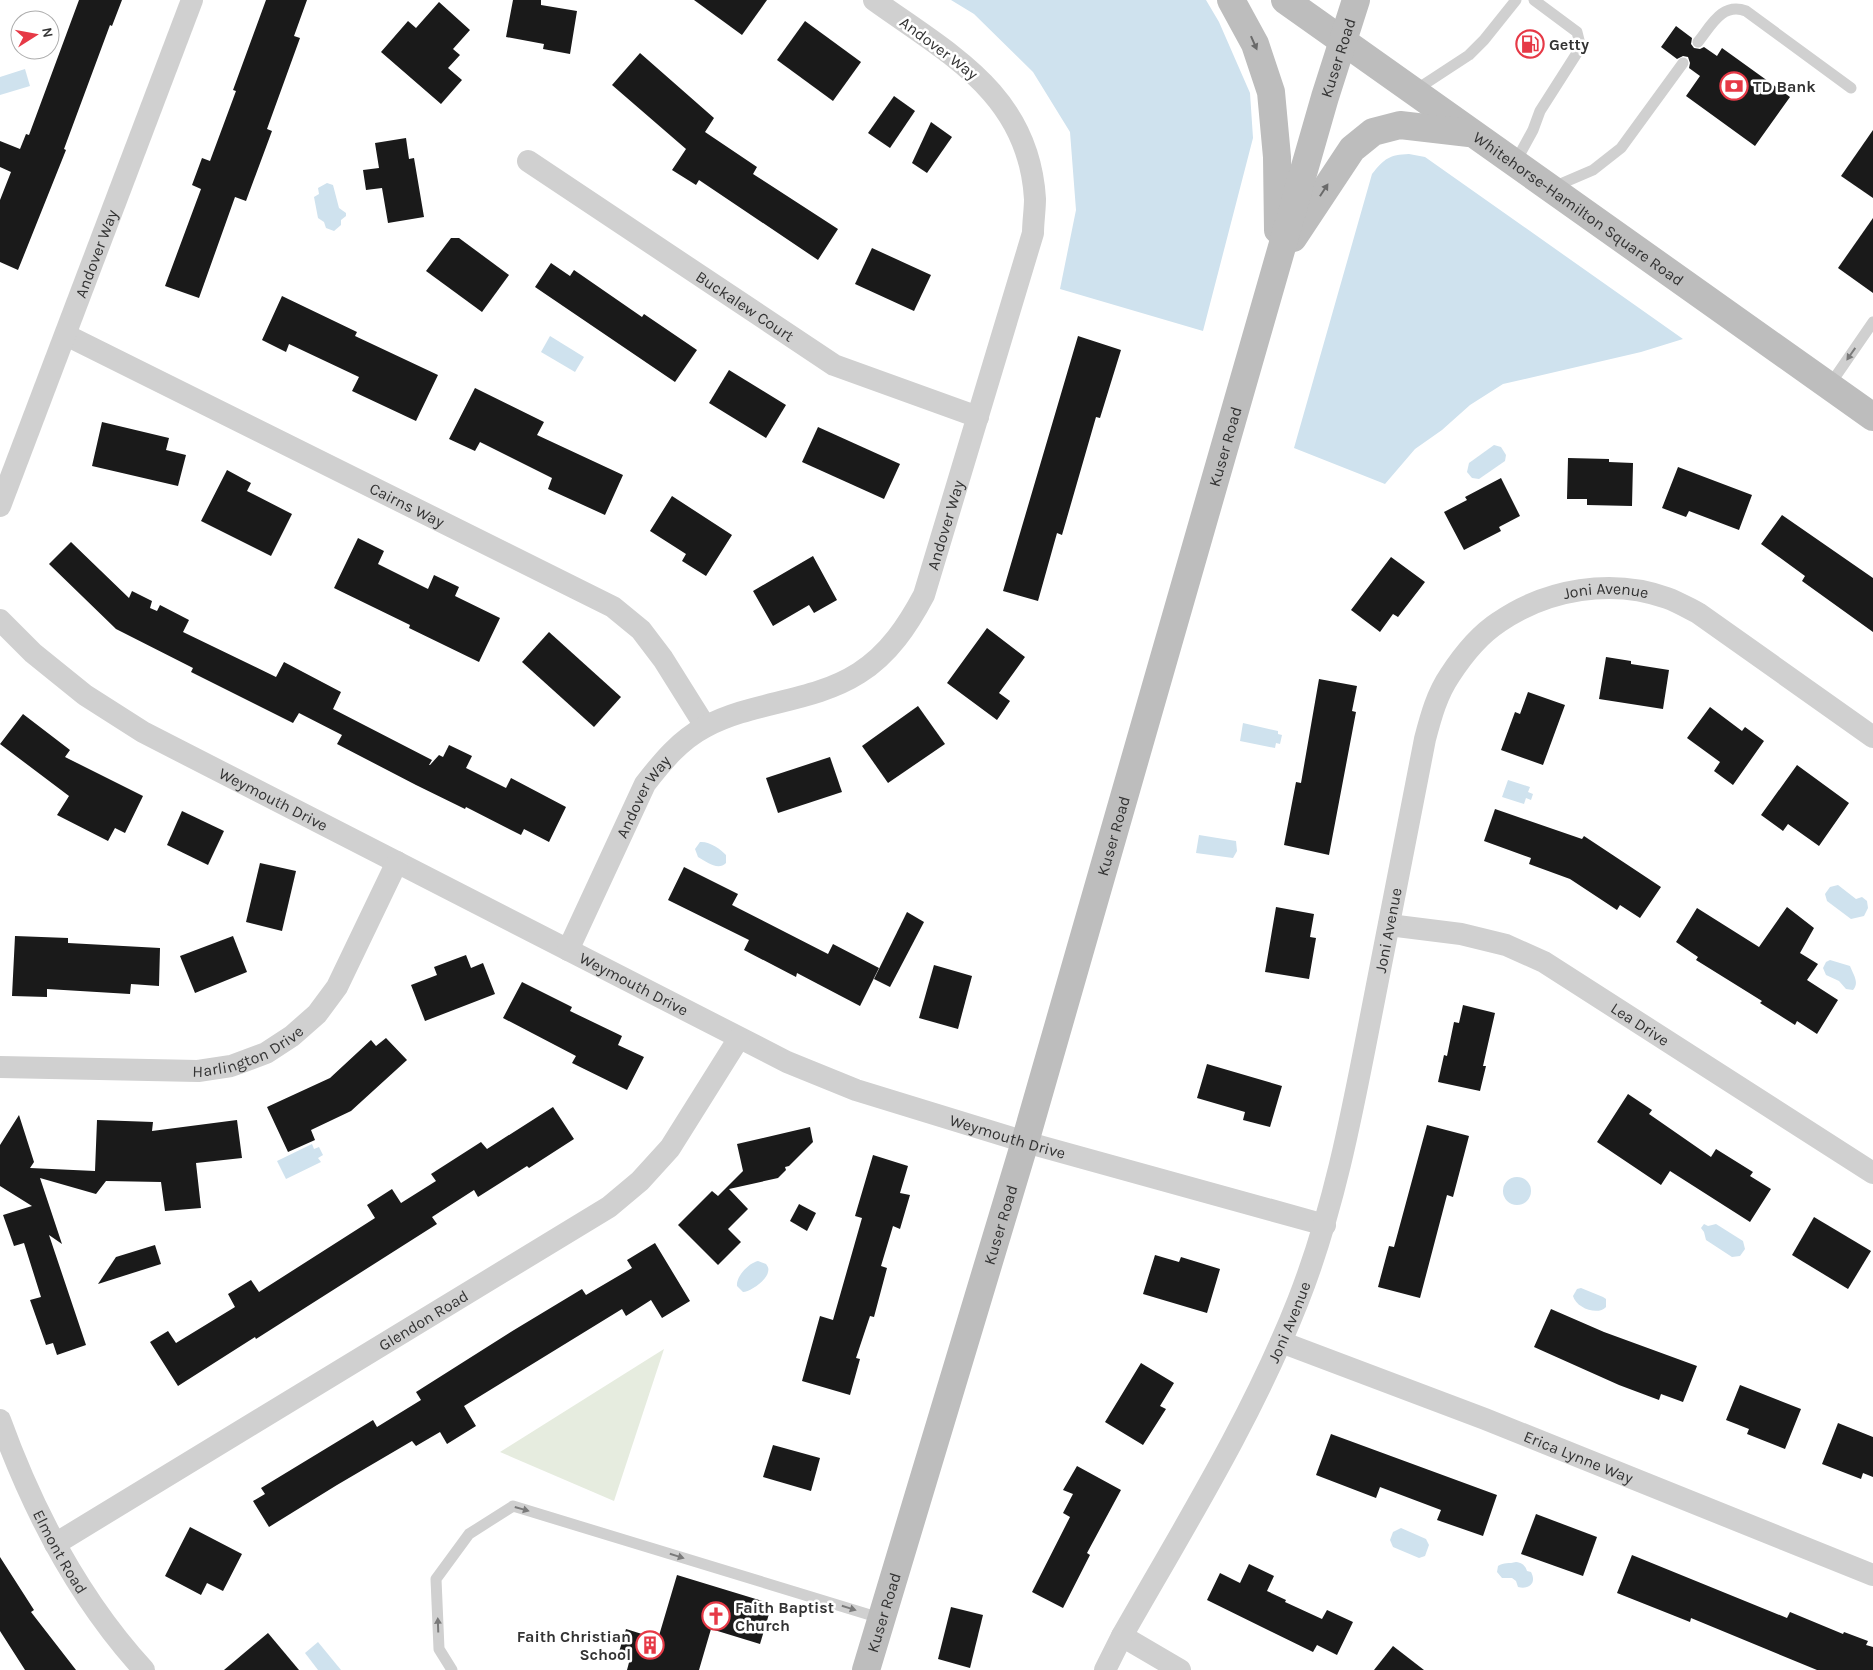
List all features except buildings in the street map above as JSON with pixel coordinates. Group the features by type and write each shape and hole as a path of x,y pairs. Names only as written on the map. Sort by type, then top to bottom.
{"street":[{"name":"Andover Way","path":"0,506 192,0"},
{"name":"Andover Way","path":"568,950 645,784 663,760 685,740 706,726 736,714 827,689 859,673 885,652 908,624 924,595 1032,234 1035,200 1030,166 1021,136 1002,104 978,76 960,61 874,0"},
{"path":"1231,0 1255,44 1271,92 1278,157 1278,260"},
{"name":"Whitehorse-Hamilton Square Road","path":"1285,0 1873,418"},
{"name":"Kuser Road","path":"866,1670 880,1618 1025,1142 1325,97 1356,0"},
{"path":"1278,260 1352,149 1372,132 1400,125 1473,133"},
{"name":"Buckalew Court","path":"528,161 834,365 978,417"},
{"name":"Cairns Way","path":"66,335 613,607 641,630 652,644 706,726"},
{"name":"Joni Avenue","path":"1105,1670 1122,1636 1251,1407 1299,1298 1325,1225 1345,1147 1425,738 1434,704 1449,676 1474,643 1498,622 1529,604 1562,593 1597,588 1632,590 1666,598 1698,613 1873,737"},
{"name":"Weymouth Drive","path":"0,620 33,653 85,695 142,732 787,1062 856,1090 1025,1142 1325,1225"},
{"name":"Harlington Drive","path":"0,1066 198,1071 232,1066 266,1052 292,1036 316,1014 337,987 397,862"},
{"name":"Lea Drive","path":"1389,925 1470,936 1506,945 1544,962 1873,1173"},
{"name":"Glendon Road","path":"54,1544 609,1207 640,1181 670,1148 739,1038"},
{"name":"Erica Lynne Way","path":"1281,1342 1485,1419 1873,1575"},
{"name":"Elmont Road","path":"0,1420 17,1466 54,1544 91,1603 144,1670"},
{"path":"1122,1636 1180,1670"}],"lane":[{"path":"1414,91 1469,55 1484,40 1516,0"},
{"path":"1515,163 1533,130 1540,111 1577,53 1580,44 1577,32 1534,0"},
{"path":"1698,42 1719,16 1728,10 1737,8 1746,11 1851,88"},
{"path":"1550,188 1592,170 1621,148 1683,63"},
{"path":"1829,386 1873,322"},
{"path":"452,1670 439,1649 436,1579 469,1534 514,1506 880,1618"}],"shaded area":[{"path":"664,1349 614,1501 500,1452"}],"water":[{"path":"951,0 1206,0 1219,22 1250,93 1253,138 1203,331 1060,289 1076,210 1070,132 1033,72 974,14"},
{"path":"25,69 30,86 0,95 0,77"},
{"path":"1409,154 1425,157 1683,339 1641,352 1503,384 1470,405 1442,430 1415,449 1385,484 1294,448 1372,174 1388,158"},
{"path":"327,183 333,185 339,208 346,213 346,216 341,220 341,225 334,231 326,228 324,222 318,218 314,197 319,194 318,188"},
{"path":"550,336 584,357 575,372 541,352"},
{"path":"1494,445 1501,447 1506,455 1505,461 1479,479 1472,478 1467,472 1469,463"},
{"path":"1243,723 1278,731 1278,734 1282,735 1280,744 1276,743 1275,748 1240,741"},
{"path":"1508,780 1530,787 1528,792 1533,794 1531,800 1526,798 1524,804 1502,797"},
{"path":"1199,835 1236,841 1237,851 1233,858 1196,853"},
{"path":"700,842 711,844 721,850 726,855 726,863 716,866 698,857 695,849"},
{"path":"1838,885 1856,899 1862,897 1867,901 1868,908 1864,916 1851,919 1827,901 1825,894 1830,887"},
{"path":"1830,960 1850,966 1856,981 1853,990 1846,989 1839,981 1826,975 1823,968 1826,962"},
{"path":"312,1144 314,1149 319,1147 323,1155 318,1158 321,1162 286,1179 277,1161"},
{"path":"1517,1177 1527,1181 1531,1191 1527,1201 1517,1205 1507,1201 1503,1191 1507,1181"},
{"path":"1704,1224 1708,1226 1716,1224 1743,1241 1745,1249 1740,1256 1732,1257 1706,1240 1701,1228"},
{"path":"758,1261 766,1264 768,1269 767,1275 758,1285 743,1292 737,1286 737,1282 747,1267"},
{"path":"1581,1288 1606,1299 1606,1307 1602,1310 1593,1311 1578,1304 1573,1296 1577,1289"},
{"path":"1401,1528 1426,1539 1429,1545 1425,1556 1419,1558 1393,1547 1390,1540 1393,1532"},
{"path":"1516,1562 1531,1572 1533,1579 1531,1585 1522,1588 1518,1587 1516,1581 1512,1578 1502,1578 1497,1572 1498,1566"},
{"path":"318,1642 341,1670 318,1670 305,1653"}],"place":[{"name":"Getty","path":"1530,44"},
{"name":"TD Bank","path":"1734,86"},
{"name":"Faith Baptist Church","path":"716,1616"},
{"name":"Faith Christian School","path":"650,1645"}]}
